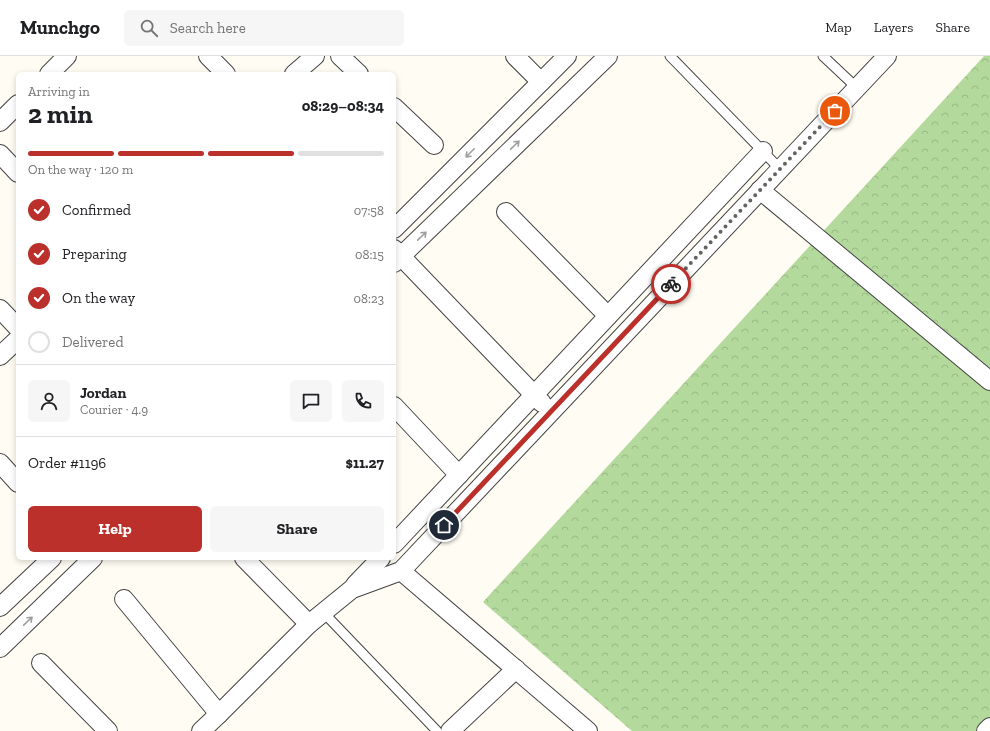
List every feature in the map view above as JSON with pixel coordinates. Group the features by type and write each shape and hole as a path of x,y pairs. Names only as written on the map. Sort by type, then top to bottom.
{"street":[{"path":"208,56 224,72"},
{"path":"296,72 315,56"},
{"path":"340,56 357,72"},
{"path":"515,56 541,82"},
{"path":"396,227 567,56"},
{"path":"551,412 396,256 608,56"},
{"path":"352,589 401,571 887,56"},
{"path":"0,122 16,106"},
{"path":"396,109 434,145"},
{"path":"396,542 763,151"},
{"path":"0,154 16,171"},
{"path":"760,190 990,381"},
{"path":"506,212 608,316"},
{"path":"0,309 16,326"},
{"path":"0,356 16,340"},
{"path":"396,408 459,474"},
{"path":"0,464 16,481"},
{"path":"0,607 50,560"},
{"path":"0,648 91,560"},
{"path":"246,560 309,624"},
{"path":"201,731 309,624 352,589 379,560"},
{"path":"401,571 588,731"},
{"path":"124,599 219,714"},
{"path":"41,663 108,731"},
{"path":"450,731 516,669"},
{"path":"986,731 990,726"}],"lane":[{"path":"670,56 780,169"},
{"path":"823,56 857,88"},
{"path":"323,612 437,731"}],"green space":[{"path":"984,56 990,56 990,731 632,731 483,602"}],"way so far":[{"path":"671,284 835,111"}],"route":[{"path":"444,525 671,284"}]}
